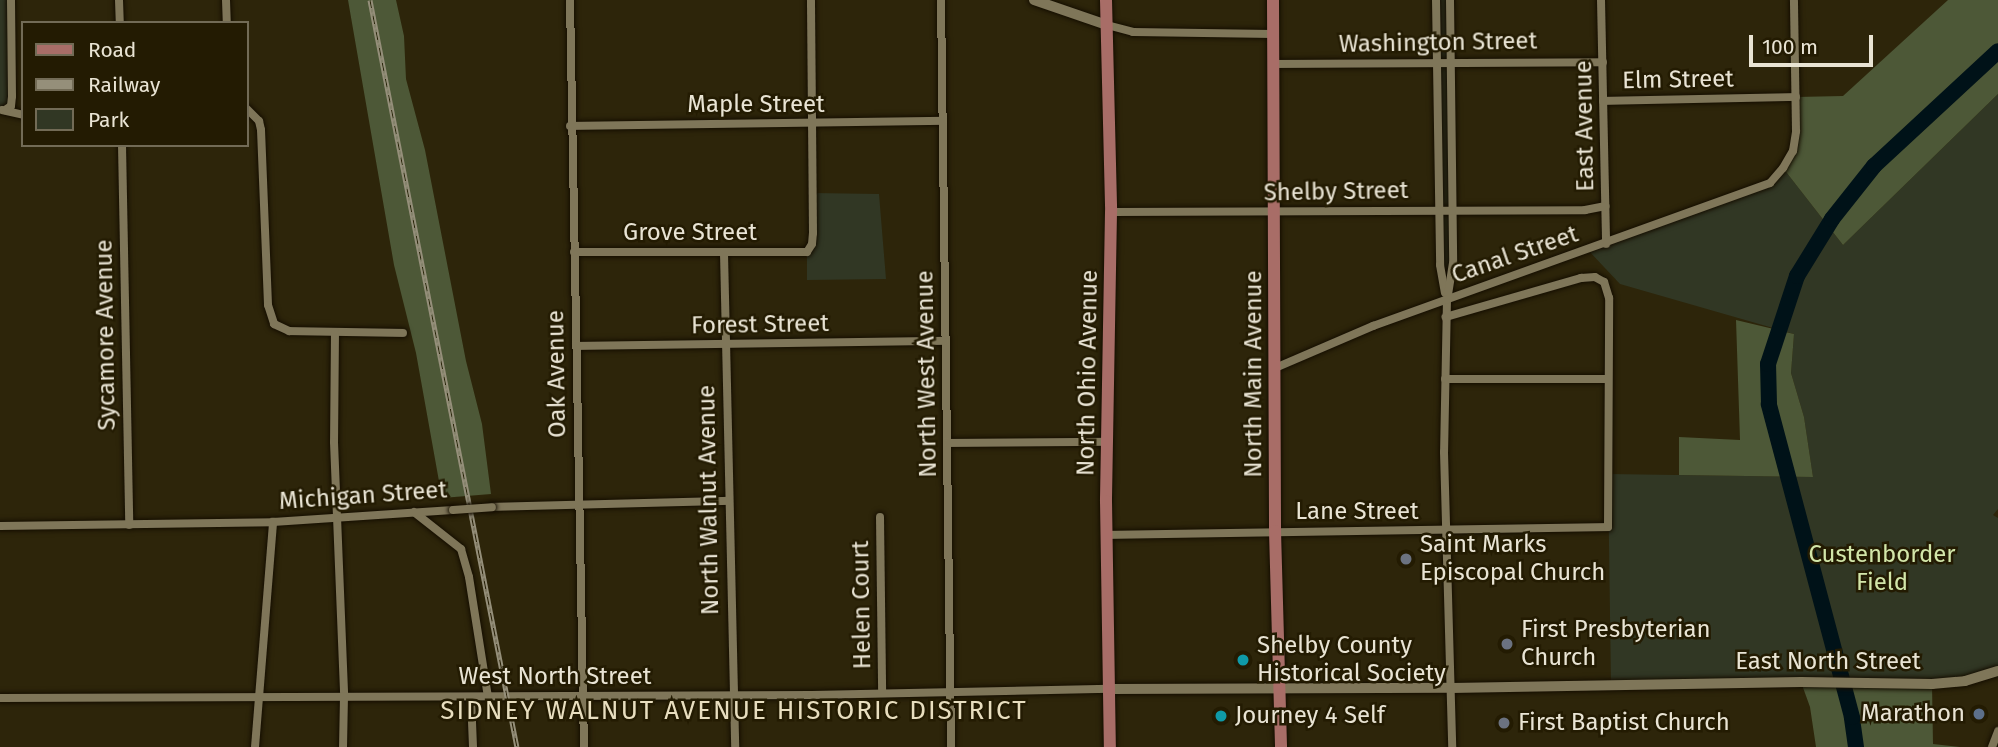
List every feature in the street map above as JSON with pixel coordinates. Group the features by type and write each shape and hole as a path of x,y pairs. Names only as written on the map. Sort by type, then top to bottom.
{"main road":[{"path":"1034,0 1107,25"},
{"name":"North Ohio Avenue","path":"1106,0 1111,212 1106,535 1110,747"},
{"name":"North Main Avenue","path":"1273,0 1275,531 1281,747"},
{"name":"East North Street","path":"1110,689 1451,688 1801,682 1932,684 1965,681 1998,671"}],"street":[{"path":"3,111 11,106 12,96 11,0"},
{"path":"119,0 120,21"},
{"path":"226,0 227,21"},
{"name":"Oak Avenue","path":"570,0 570,126 585,696 584,747"},
{"path":"811,0 811,125"},
{"name":"North West Avenue","path":"941,0 951,747"},
{"path":"1436,0 1440,265 1447,299"},
{"path":"1450,0 1453,263 1447,299 1444,379 1452,747"},
{"name":"East Avenue","path":"1561,211 1585,211 1606,206 1601,0"},
{"path":"1794,0 1796,97"},
{"path":"1107,25 1146,33 1273,33"},
{"name":"Washington Street","path":"1274,64 1603,62"},
{"name":"Elm Street","path":"1603,101 1796,97"},
{"name":"Canal Street","path":"1275,368 1447,299 1770,183 1793,151 1796,97"},
{"path":"248,110 259,121 261,130 268,305 274,324 289,331 403,333"},
{"path":"3,111 21,115"},
{"name":"Maple Street","path":"570,126 811,125 943,121"},
{"name":"Grove Street","path":"574,252 807,252 813,244 811,125"},
{"name":"Sycamore Avenue","path":"122,147 129,525"},
{"path":"1606,206 1606,244"},
{"name":"Shelby Street","path":"1111,212 1274,213 1440,209 1561,211"},
{"name":"North Walnut Avenue","path":"724,253 735,747"},
{"path":"1444,379 1607,379 1609,298 1604,282 1595,276 1446,317"},
{"path":"335,332 343,747"},
{"name":"Forest Street","path":"576,346 945,341"},
{"name":"Lane Street","path":"1106,535 1608,527 1607,379"},
{"path":"947,443 1108,442"},
{"name":"Michigan Street","path":"0,526 273,522 492,507 728,501"},
{"path":"414,512 461,549 469,577 488,697"},
{"name":"Helen Court","path":"880,517 882,693"},
{"path":"256,747 273,522"},
{"name":"West North Street","path":"0,698 488,697 1110,689"},
{"path":"471,697 473,747"},
{"path":"1992,747 1998,731"}],"green space":[{"path":"0,0 11,0 11,106 0,111"},
{"path":"348,0 396,0 404,36 406,79 425,150 466,361 482,424 491,494 442,498 416,353 394,265"},
{"path":"1436,0 1450,0 1453,209 1447,299 1440,265"},
{"path":"1948,0 1998,0 1998,94 1843,245 1783,168 1793,151 1796,97 1843,96"},
{"name":"Custenborder Field","path":"1998,94 1998,509 1993,515 1998,518 1998,671 1965,681 1611,685 1608,474 1813,477 1804,417 1791,373 1794,334 1620,284 1588,250 1770,183 1783,168 1843,245"},
{"path":"812,193 879,194 886,279 807,280 807,252 812,243"},
{"path":"1736,320 1794,334 1791,373 1804,417 1813,477 1679,475 1679,437 1740,440"},
{"path":"1801,682 1932,684 1933,744 1960,747 1816,747 1810,707"}],"waterway":[{"path":"1856,747 1852,717 1769,404 1768,364 1797,276 1832,219 1874,166 1998,51"}],"railway":[{"path":"370,0 517,747"}],"place":[{"name":"Saint Marks Episcopal Church","path":"1406,559"},
{"name":"First Presbyterian Church","path":"1507,644"},
{"name":"Shelby County Historical Society","path":"1243,660"},
{"name":"Marathon","path":"1979,714"},
{"name":"Journey 4 Self","path":"1221,716"},
{"name":"First Baptist Church","path":"1504,723"}],"district":[{"name":"SIDNEY WALNUT AVENUE HISTORIC DISTRICT","path":"734,711"}]}
